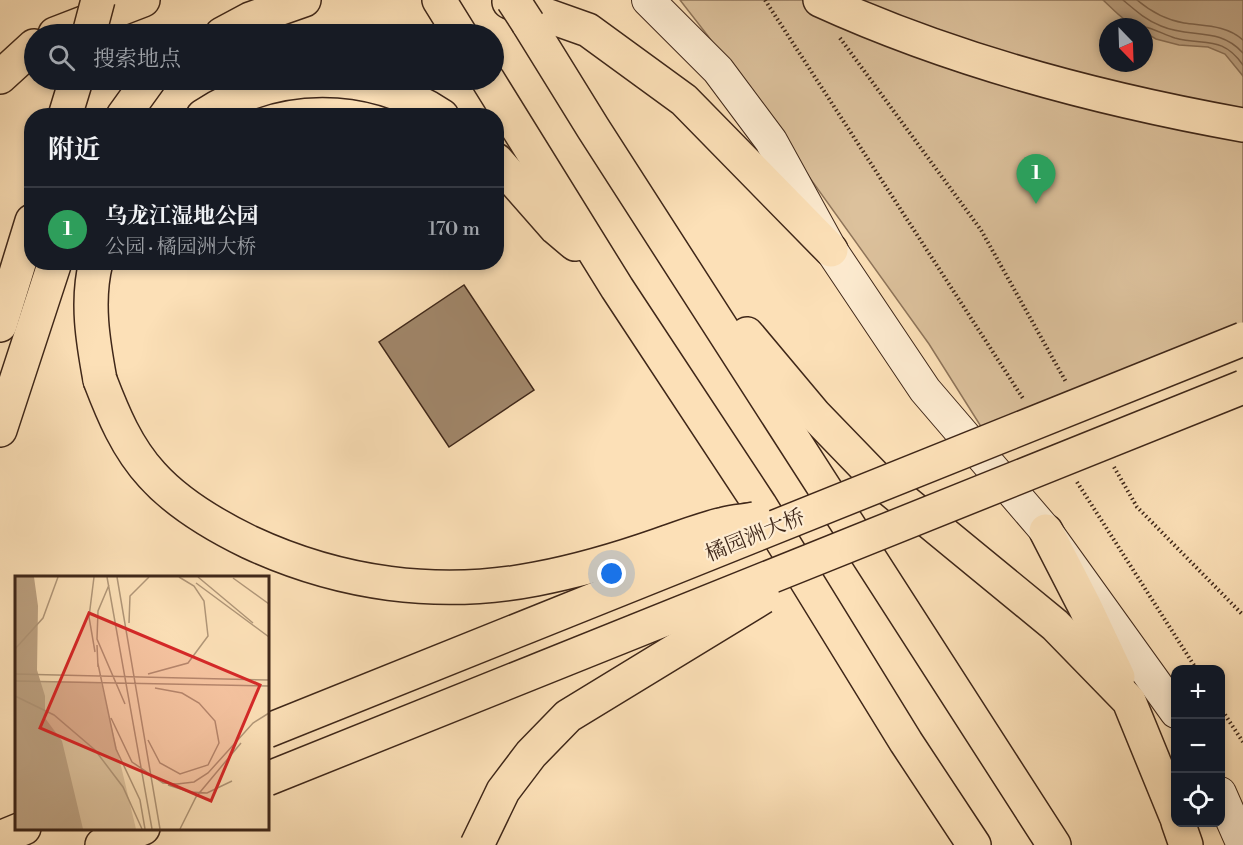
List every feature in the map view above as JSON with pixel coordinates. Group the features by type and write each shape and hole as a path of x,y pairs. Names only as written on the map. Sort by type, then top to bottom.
{"highway":[{"path":"92,24 98,0"},
{"path":"81,24 143,0"},
{"path":"241,24 304,0"},
{"path":"439,0 454,24"},
{"path":"503,0 588,30 684,100 831,250"},
{"path":"520,11 1054,845"},
{"path":"826,14 1103,97 1243,125"},
{"path":"0,77 24,55"},
{"path":"67,108 73,90"},
{"path":"129,108 142,90"},
{"path":"214,108 255,90"},
{"path":"382,90 412,99 428,108"},
{"path":"494,90 617,288 760,505 906,742 975,845"},
{"path":"593,128 717,296 815,415 876,478 1055,625 1129,701"},
{"path":"504,169 556,228 592,260 617,288"},
{"path":"0,325 24,247"},
{"path":"0,430 52,270"},
{"path":"94,270 91,312 93,345 100,380 113,414 131,449 153,476 186,505 221,529 288,559 328,572 376,583 461,588 535,579 594,566 723,524 816,511"},
{"name":"橘园洲大桥","path":"268,731 1243,339"},
{"path":"268,779 1243,387"},
{"path":"1046,531 1129,701 1171,804"},
{"path":"477,845 503,791 531,754 568,716 834,552"},
{"path":"906,742 955,845"},
{"path":"1180,827 1186,845"},
{"path":"0,838 19,830"},
{"path":"102,845 138,830"}],"main road":[{"path":"648,0 718,70 771,141 831,250 925,390 1046,531 1171,705"},
{"path":"1225,802 1243,845"}],"path":[{"path":"765,0 1027,404"},
{"path":"826,14 981,231 1068,384"},
{"path":"1114,466 1137,507 1243,615"},
{"path":"1071,473 1194,665"},
{"path":"1225,713 1243,742"}],"shaded area":[{"path":"680,0 1122,0 1232,52 1243,66 1243,343 992,444 929,344"}],"water":[{"path":"1103,0 1243,0 1243,76 1225,54 1208,47 1179,45 1153,37 1153,18 1122,17"}],"building":[{"path":"464,285 534,390 449,447 379,342"}],"place":[{"name":"乌龙江湿地公园","path":"1036,204"}]}
